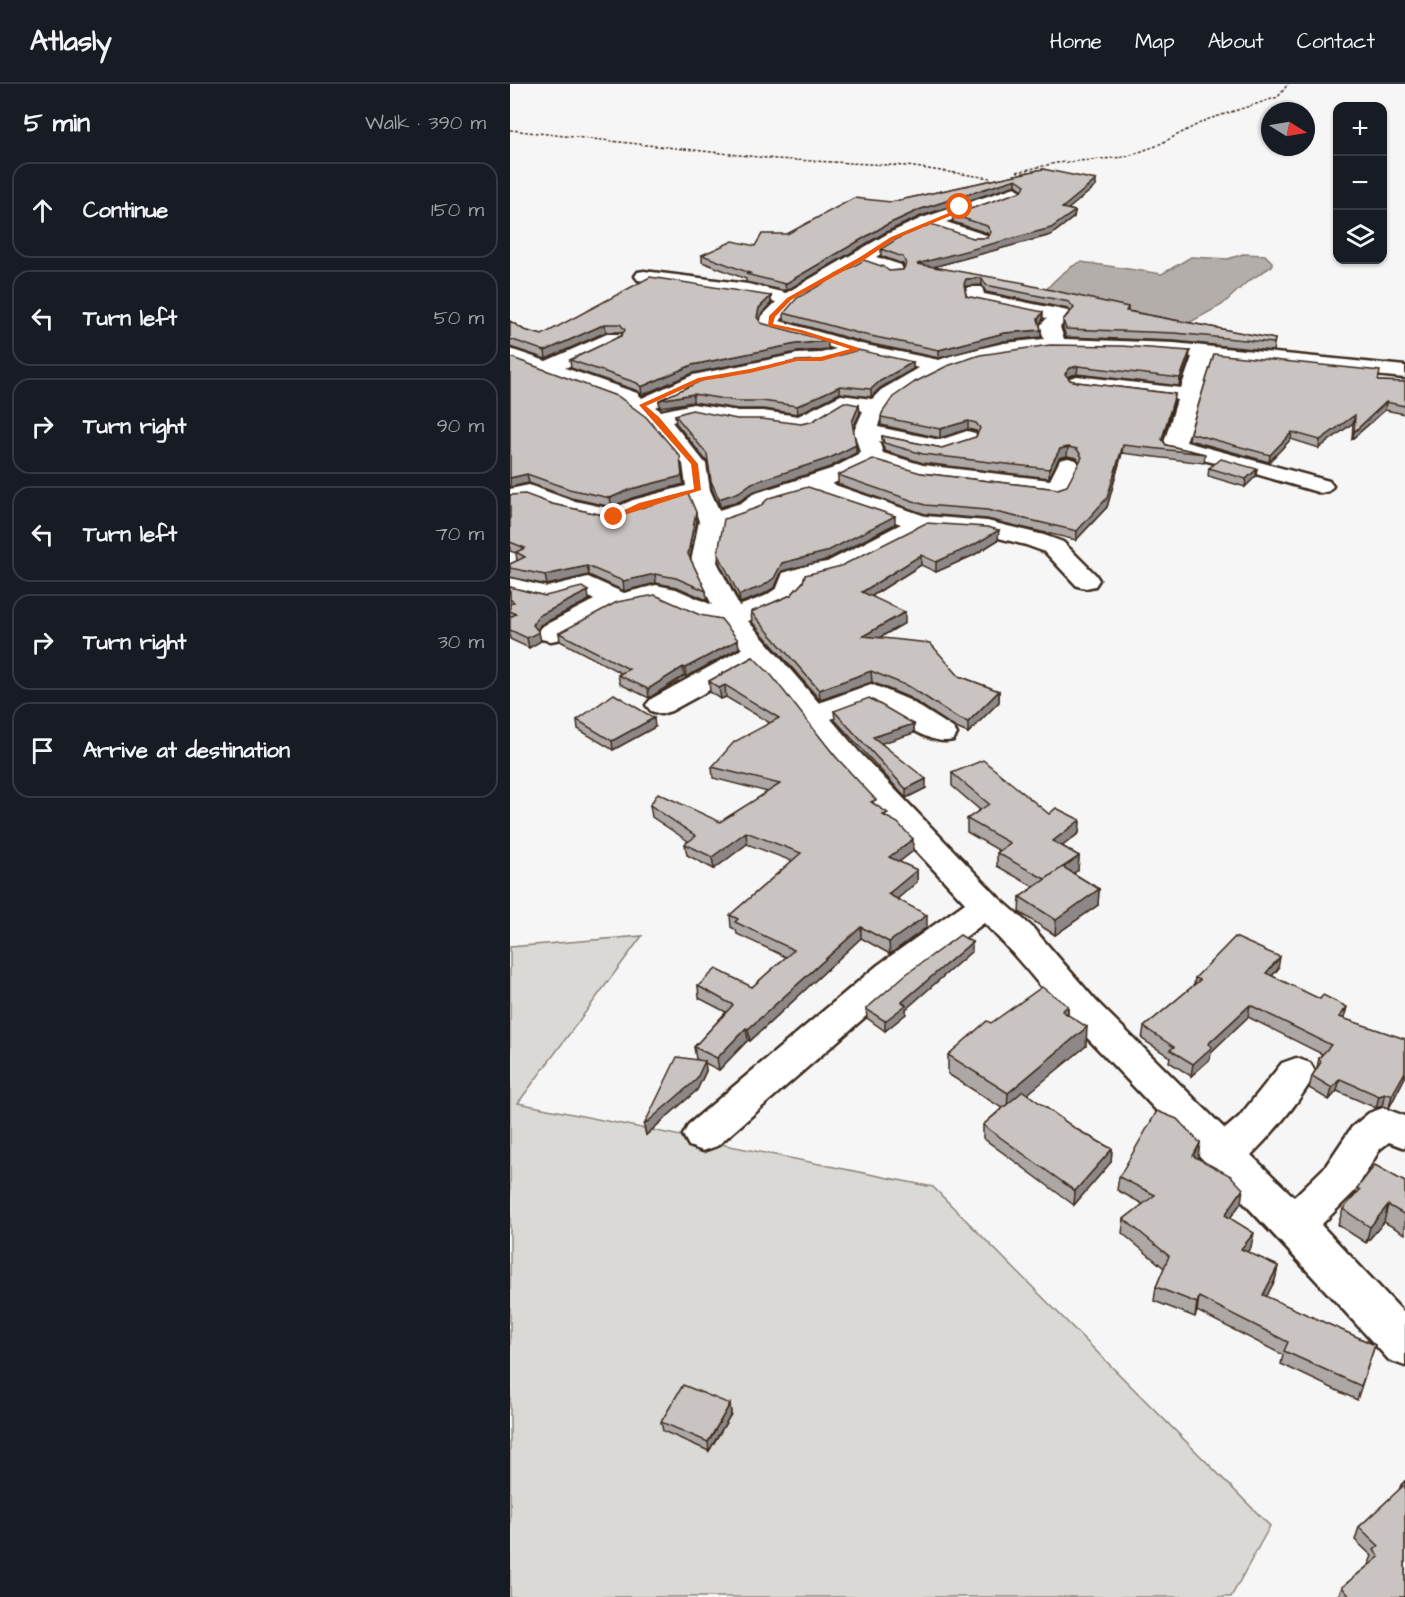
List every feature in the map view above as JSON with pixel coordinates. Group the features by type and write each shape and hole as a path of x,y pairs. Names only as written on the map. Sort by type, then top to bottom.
{"street":[{"path":"938,366 857,349 800,331 770,325 772,316 789,299 893,238 928,222 1015,192"},
{"path":"928,222 980,239"},
{"path":"862,258 895,269 895,272"},
{"path":"644,276 748,290 789,299"},
{"path":"975,291 975,298 1061,315 1050,326 1056,346"},
{"path":"522,362 614,338"},
{"path":"1093,345 1075,392 1191,395"},
{"path":"871,457 872,453 867,444 865,431 870,415 877,406 907,381 938,366 1016,348 1093,345 1204,352 1405,372"},
{"path":"649,412 700,379 797,360 822,359 857,349"},
{"path":"1204,352 1191,395 1182,415 1174,446 1240,462 1321,486"},
{"path":"522,362 629,398 649,412 694,464 698,490 711,521 704,562 732,618 758,652 785,680 848,759 986,905 1019,936 1083,1010 1291,1222 1405,1346"},
{"path":"649,412 693,410 802,423 841,401 877,406"},
{"path":"865,431 941,447 966,438"},
{"path":"711,521 750,508 761,499 850,470 871,457 921,472 1058,488 1068,465"},
{"path":"809,484 922,523 987,528 1035,540 1054,547 1086,580"},
{"path":"510,496 529,492 563,506 614,517 642,505 698,490"},
{"path":"510,586 547,595 588,585 614,600 624,601 656,593 668,595 712,615 732,618 774,602 790,592 792,579 818,570 832,569 922,523"},
{"path":"551,633 614,600"},
{"path":"661,705 758,652"},
{"path":"814,715 871,693 899,706 942,734"},
{"path":"703,1135 891,974 986,905"},
{"path":"1225,1154 1254,1128 1296,1073"},
{"path":"1291,1222 1312,1208 1340,1179 1365,1138 1383,1124 1405,1132"}],"path":[{"path":"1012,173 1056,163 1125,157 1156,146 1206,120 1278,97 1288,84"},
{"path":"510,130 776,159 897,165 992,180"}],"shaded area":[{"path":"1243,254 1265,255 1272,262 1272,266 1247,282 1222,305 1185,325 1045,292 1061,275 1081,262 1162,274 1191,257 1228,259"},
{"path":"642,936 518,1103 933,1187 1270,1526 1231,1597 510,1597 510,947"}],"building":[{"path":"1043,169 1096,180 1062,208 1075,211 1051,228 917,264 1025,283 1128,307 1126,311 1275,339 1274,343 1175,333 1066,329 1063,320 1074,308 1069,302 986,285 982,278 966,279 964,284 966,296 1043,312 1038,319 1041,330 1004,333 939,350 861,334 784,313 797,298 864,260 889,271 903,270 906,264 903,257 881,249 900,237 931,224 973,238 988,238 991,232 987,226 953,215 1022,191 1025,185 1016,179 921,209 886,225 785,284 746,274 750,273 702,255 733,241 755,246 762,234 787,234 854,198 891,202"},
{"path":"650,277 771,296 759,308 757,317 761,323 828,341 796,344 692,365 641,387 637,383 570,360 621,336 625,330 620,324 605,324 545,351 510,339 510,321 524,330 542,335"},
{"path":"1050,345 1122,346 1190,351 1180,378 1078,366 1070,368 1065,374 1070,380 1077,382 1175,394 1162,439 1166,445 1205,454 1123,445 1107,498 1077,531 987,510 925,505 838,475 873,459 921,473 1058,489 1067,486 1082,457 1077,449 1068,447 1060,449 1049,469 923,454 884,443 882,436 942,448 976,437 980,428 976,423 968,421 940,429 881,417 893,397 915,382 947,366 980,355"},
{"path":"858,350 913,362 880,381 871,389 840,386 797,406 762,401 737,401 693,394 659,400 705,379 797,361 822,360"},
{"path":"1214,354 1380,371 1378,381 1405,382 1405,406 1386,402 1354,432 1355,415 1320,440 1292,432 1270,455 1190,433"},
{"path":"510,357 619,397 646,417 680,456 682,476 631,489 610,498 569,489 527,474 510,478"},
{"path":"844,402 859,405 852,422 856,445 830,458 752,483 739,492 719,499 711,481 707,454 675,415 692,410 737,419 762,419 801,424 811,422"},
{"path":"1221,459 1257,469 1246,479 1209,468"},
{"path":"808,487 895,516 826,552 782,563 774,578 763,586 739,595 718,553 724,519 759,507 769,498"},
{"path":"688,493 696,512 688,554 706,591 676,578 655,574 623,581 587,566 545,575 510,568 510,564 525,557 516,552 525,548 510,542 510,495 525,494 552,504 612,517"},
{"path":"926,523 987,527 999,530 974,545 936,562 921,555 862,592 905,612 863,636 930,643 959,676 999,691 968,722 956,717 910,687 871,671 819,690 751,612 791,595 803,582 805,575 841,566"},
{"path":"510,587 545,596 582,587 588,591 538,616 533,625 539,632 527,638 510,630 510,617 516,614 510,611 510,604 514,602 510,599"},
{"path":"655,595 700,615 721,619 738,640 683,667 648,689 618,675 629,669 559,633 617,602"},
{"path":"753,657 772,676 835,756 876,800 871,802 888,813 883,815 898,823 913,839 889,857 917,870 888,894 927,915 889,942 861,927 748,1029 746,1028 717,1058 694,1047 733,1005 698,986 716,969 752,987 794,950 735,922 738,919 730,915 801,853 746,832 712,857 685,844 696,836 650,805 658,793 720,822 780,784 712,767 734,742 779,718 725,685 719,688 709,681"},
{"path":"614,694 654,718 612,741 577,720"},
{"path":"869,698 914,724 873,737 926,779 906,789 834,711"},
{"path":"983,760 1049,814 1056,808 1080,820 1053,841 1079,856 1045,879 997,853 1010,843 967,819 989,804 952,773"},
{"path":"1063,867 1099,889 1056,920 1020,897"},
{"path":"960,935 972,942 902,1002 906,1005 885,1021 866,1009 905,975"},
{"path":"1235,937 1280,957 1266,973 1320,999 1323,995 1347,1007 1339,1017 1405,1039 1405,1072 1392,1095 1379,1096 1340,1079 1332,1088 1312,1076 1321,1062 1319,1058 1331,1045 1250,1005 1208,1044 1212,1047 1193,1064 1170,1050 1174,1047 1144,1027 1200,980 1195,978"},
{"path":"1042,987 1068,1006 1062,1011 1087,1027 1008,1093 948,1055 987,1021 991,1023"},
{"path":"677,1057 705,1061 696,1080 644,1125"},
{"path":"1023,1091 1076,1129 1112,1149 1075,1191 983,1125"},
{"path":"1157,1111 1177,1119 1200,1143 1193,1156 1231,1176 1243,1189 1225,1215 1254,1233 1241,1249 1278,1266 1263,1295 1375,1345 1361,1386 1284,1351 1288,1342 1199,1297 1197,1303 1156,1287 1169,1256 1124,1219 1155,1195 1119,1177"},
{"path":"1375,1165 1405,1182 1405,1215 1388,1205 1370,1227 1343,1209 1360,1190 1357,1188"},
{"path":"683,1385 730,1404 708,1442 661,1422"},
{"path":"1405,1481 1405,1597 1350,1597 1342,1587 1379,1557 1374,1550 1379,1546 1359,1527 1403,1486 1401,1485"}],"route":[{"path":"614,517 642,505 698,490 694,464 657,419 641,406 700,379 797,360 822,359 857,349 800,331 770,325 772,316 789,299 893,238 961,210 960,207"}]}
